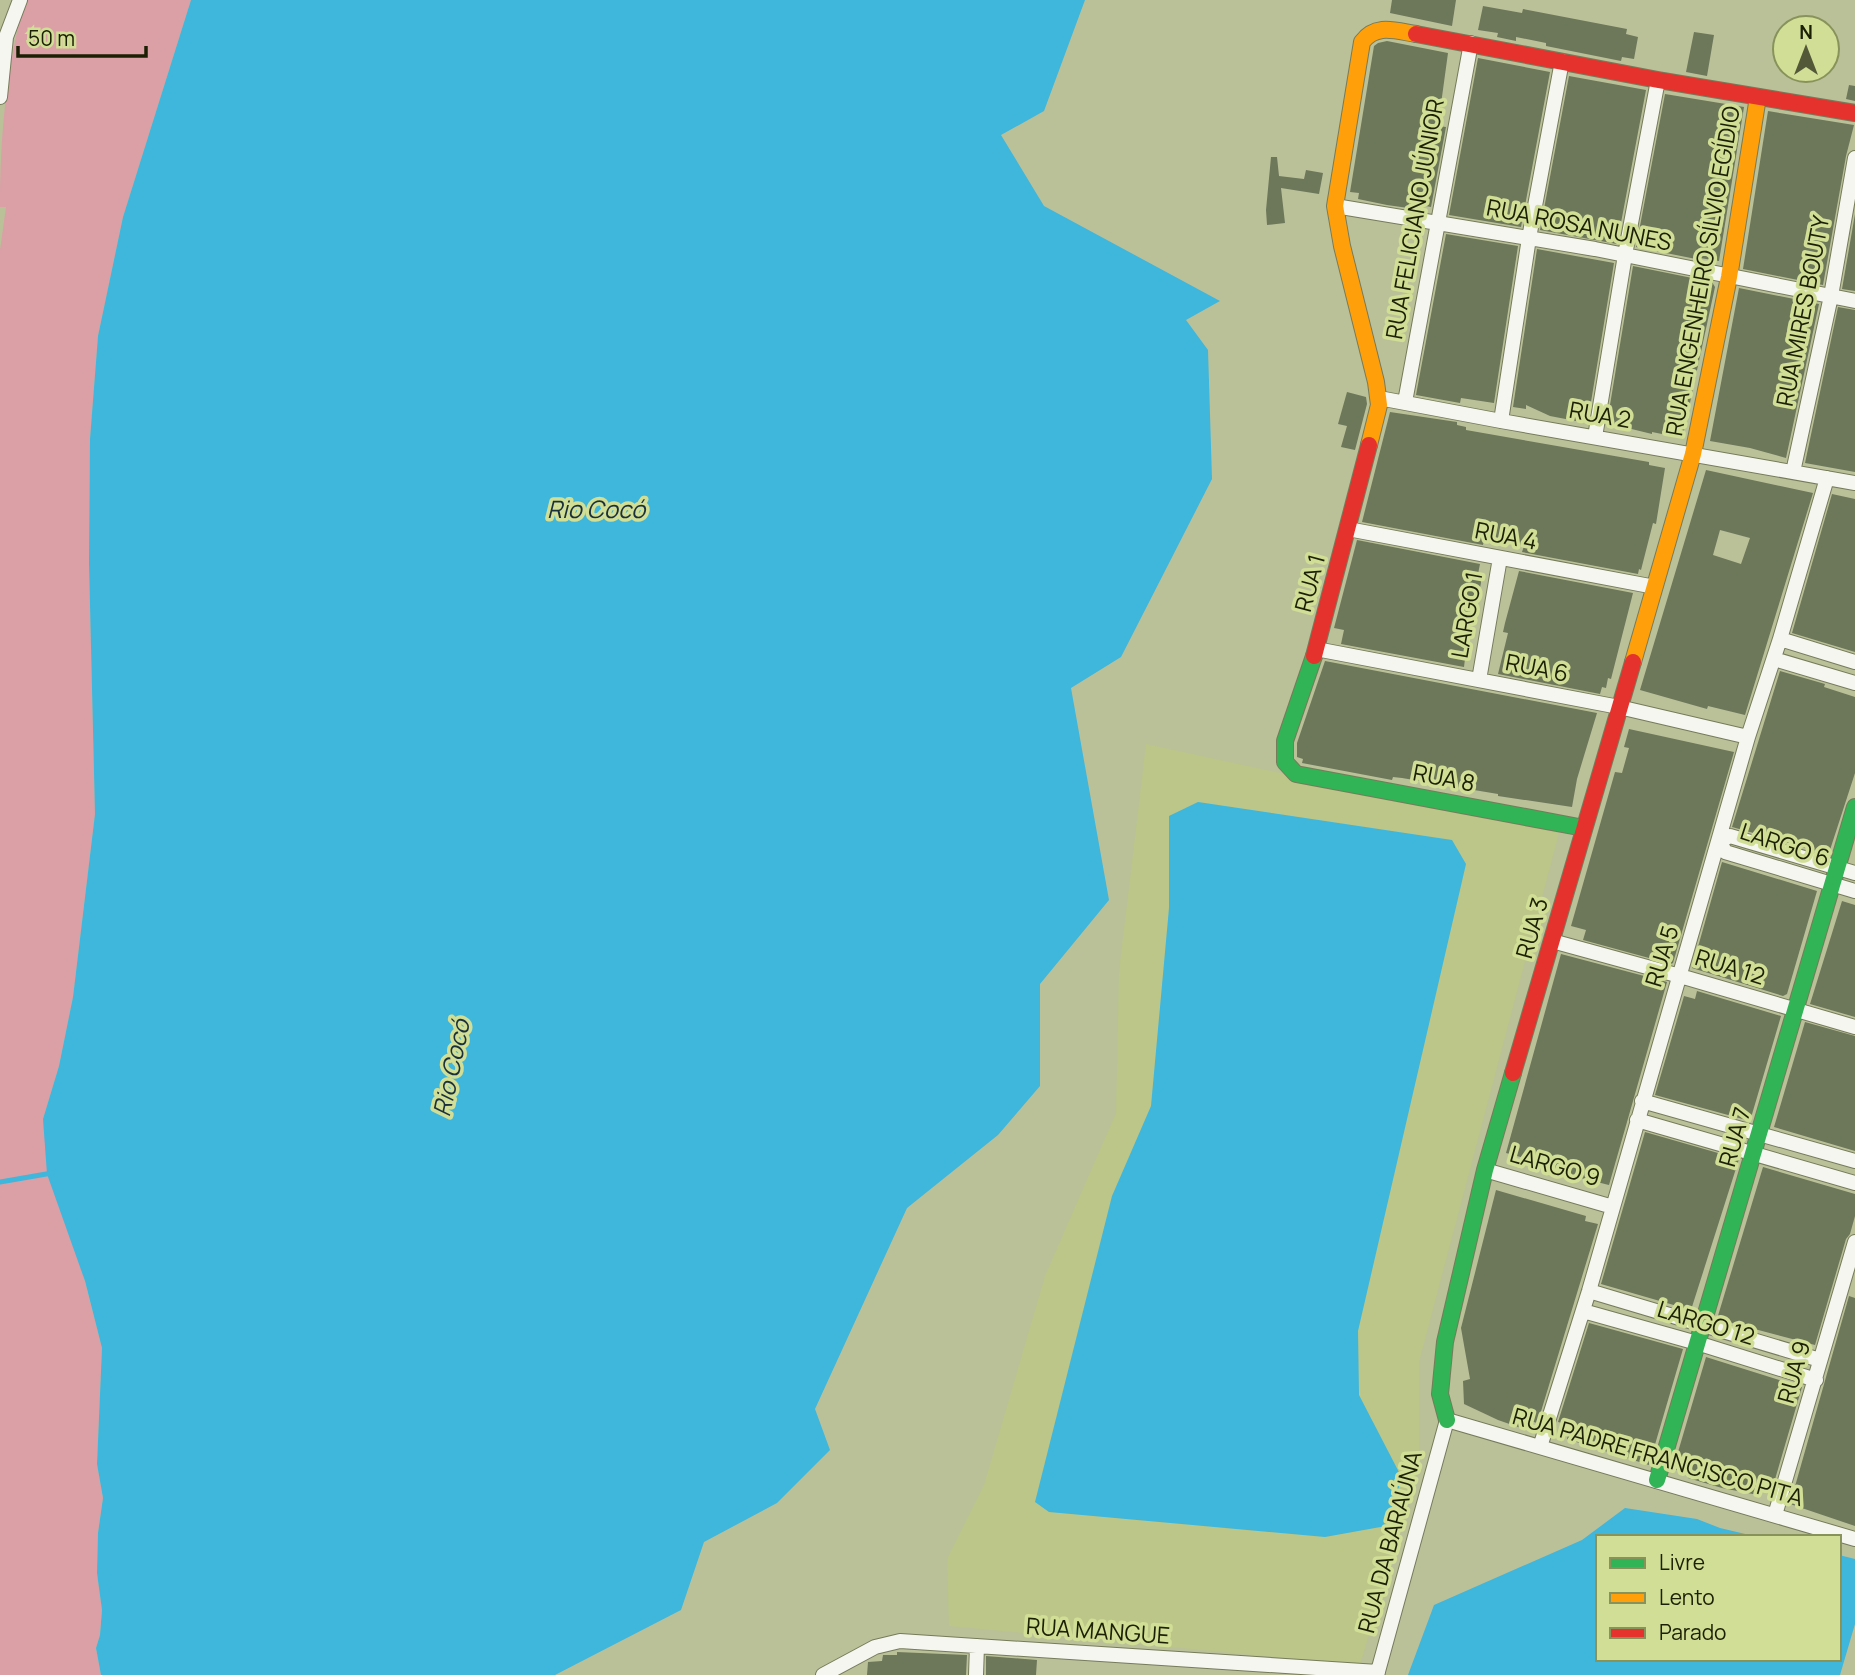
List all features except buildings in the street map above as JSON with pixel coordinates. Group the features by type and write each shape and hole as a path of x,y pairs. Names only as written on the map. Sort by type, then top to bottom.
{"street":[{"path":"0,97 3,37 20,0"},
{"path":"1379,398 1342,246 1335,206 1362,41 1367,34 1388,29 1658,80 1855,113"},
{"name":"RUA FELICIANO JÚNIOR","path":"1405,402 1471,43"},
{"path":"1501,421 1529,238 1562,61"},
{"path":"1595,437 1658,80"},
{"name":"RUA ENGENHEIRO SÍLVIO EGÍDIO","path":"1693,454 1729,277 1758,97"},
{"name":"RUA MIRES BOUTY","path":"1793,472 1831,296 1855,158"},
{"name":"RUA ROSA NUNES","path":"1335,206 1437,221 1625,255 1855,301"},
{"name":"RUA 2","path":"1379,398 1855,483"},
{"name":"RUA 1","path":"1296,774 1286,762 1285,741 1316,649 1378,415 1379,398"},
{"name":"RUA 3","path":"1447,1420 1440,1394 1445,1342 1485,1170 1693,454"},
{"name":"RUA 5","path":"1541,1447 1826,478"},
{"name":"RUA 4","path":"1348,529 1655,587"},
{"name":"LARGO 1","path":"1479,680 1500,558"},
{"path":"1780,639 1855,662"},
{"name":"RUA 6","path":"1316,649 1619,707 1748,737"},
{"path":"1774,659 1855,683"},
{"name":"RUA 8","path":"1296,774 1584,828"},
{"name":"RUA 7","path":"1657,1479 1855,807"},
{"name":"LARGO 6","path":"1855,873 1730,836 1720,841 1725,852 1855,891"},
{"name":"RUA 12","path":"1552,941 1855,1027"},
{"path":"1642,1101 1855,1161"},
{"path":"1637,1120 1855,1182"},
{"name":"LARGO 9","path":"1485,1170 1613,1206"},
{"name":"RUA 9","path":"1775,1515 1820,1360 1849,1284 1855,1242"},
{"name":"LARGO 12","path":"1589,1291 1820,1360"},
{"name":"LARGO 12","path":"1583,1311 1815,1380"},
{"name":"RUA PADRE FRANCISCO PITA","path":"1447,1420 1657,1479 1855,1539"},
{"name":"RUA DA BARAÚNA","path":"1378,1673 1447,1420"},
{"name":"RUA MANGUE","path":"822,1675 875,1647 901,1641 1378,1673"},
{"path":"976,1675 977,1646"}],"shaded area":[{"path":"25,0 191,0 123,217 98,336 90,439 89,563 95,814 73,997 59,1066 43,1119 102,1348 97,1464 103,1498 98,1533 97,1573 102,1610 96,1648 101,1675 0,1675 0,250 6,207 0,207 0,181 9,77"},
{"path":"1146,744 1559,833 1419,1362 1419,1465 1360,1665 949,1626 947,1559 984,1485 1045,1276 1116,1113 1119,971"}],"water":[{"name":"Rio Cocó","path":"191,0 1085,0 1044,111 1001,135 1044,206 1220,301 1186,320 1208,350 1212,479 1121,657 1071,688 1109,900 1040,984 1040,1086 998,1135 907,1208 815,1409 830,1450 777,1503 704,1542 681,1610 555,1675 101,1675 96,1648 102,1610 97,1573 98,1533 103,1498 97,1464 102,1348 85,1281 47,1174 43,1119 59,1066 73,997 95,814 89,563 90,439 98,336 123,217"},
{"path":"1198,802 1452,840 1466,864 1358,1331 1359,1395 1402,1478 1386,1526 1325,1537 1049,1512 1035,1502 1112,1196 1151,1106 1169,908 1169,816"},
{"path":"1625,1508 1697,1519 1750,1535 1596,1535 1596,1661 1841,1661 1841,1556 1855,1559 1855,1624 1840,1675 1408,1675 1434,1605 1582,1540"}],"waterway":[{"path":"0,1182 52,1173"}],"traffic: fast":[{"path":"1314,656 1285,741 1285,762 1296,774 1584,828"},
{"path":"1657,1480 1855,807"},
{"path":"1447,1420 1440,1394 1445,1342 1485,1170 1513,1073"}],"traffic: slow":[{"path":"1369,445 1379,405 1376,382 1342,246 1335,206 1362,42 1380,30 1416,34"},
{"path":"1633,662 1693,454 1729,277 1758,97"}],"traffic: jam":[{"path":"1416,34 1658,80 1855,113"},
{"path":"1314,656 1369,445"},
{"path":"1513,1073 1633,662"}]}
